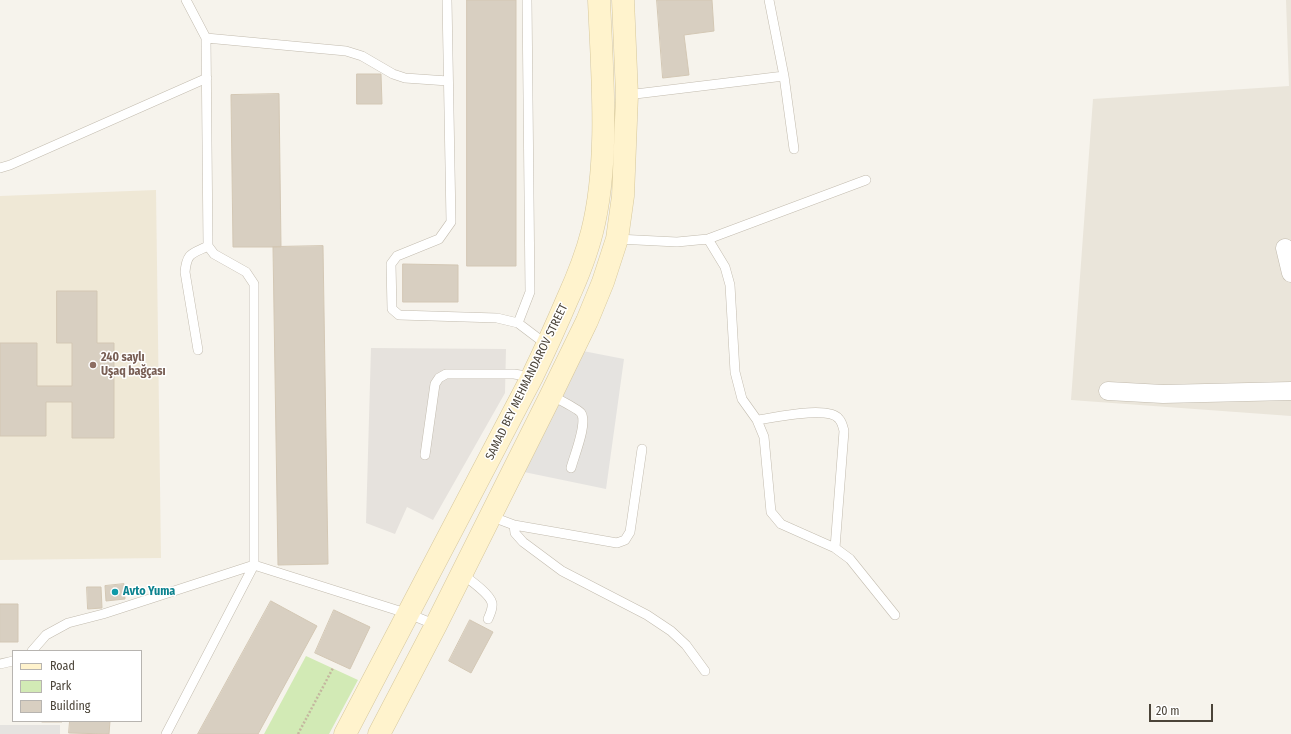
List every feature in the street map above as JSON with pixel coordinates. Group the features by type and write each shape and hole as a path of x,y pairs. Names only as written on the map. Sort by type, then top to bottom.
{"main road":[{"name":"SAMAD BEY MEHMANDAROV STREET","path":"345,734 532,377 579,273 592,232 599,194 603,149 599,0"},
{"path":"379,734 462,574 551,395 603,282 617,239 623,196 627,94 623,0"}],"street":[{"path":"1284,248 1291,273"},
{"path":"1108,391 1163,394 1291,391"}],"lane":[{"path":"166,734 254,565 254,284 246,272 214,254 208,246 206,38 186,0"},
{"path":"447,0 451,222 439,239 397,256 391,264 392,309 399,315 497,318 518,323 547,345"},
{"path":"518,323 530,292 526,0"},
{"path":"769,0 784,76 794,149"},
{"path":"206,38 346,51 362,56 393,74 405,78 448,81"},
{"path":"627,94 784,76"},
{"path":"0,168 10,166 207,78"},
{"path":"617,239 677,242 708,239 866,180"},
{"path":"708,239 725,267 730,285 735,372 742,399 757,420 764,437 771,512 781,524 835,548 850,559 895,615"},
{"path":"198,350 185,272 186,262 190,255 208,246"},
{"path":"425,455 435,384 439,378 446,374 514,374 532,377"},
{"path":"551,395 580,412 583,418 582,429 571,468"},
{"path":"757,420 813,412 832,414 839,418 844,431 835,548"},
{"path":"490,516 514,525 617,543 625,540 630,532 642,449"},
{"path":"514,525 515,533 523,542 562,572 647,615 671,631 686,645 705,671"},
{"path":"33,650 46,635 68,623 103,614 254,565 409,614 436,625"},
{"path":"462,574 490,598 492,604 491,613 488,619"},
{"path":"0,664 12,661"}],"path":[{"path":"298,734 332,668"}],"shaded area":[{"path":"1286,0 1291,0 1291,416 1071,400 1093,99 1289,86"},
{"path":"156,190 161,558 0,560 0,196"},
{"path":"371,348 506,349 505,393 433,520 407,507 395,534 366,523"},
{"path":"583,351 624,359 606,489 524,472"},
{"path":"0,725 60,725 60,734 0,734"}],"green space":[{"path":"306,656 358,680 329,734 264,734"}],"building":[{"path":"467,0 516,0 516,266 467,266"},
{"path":"657,0 712,0 714,31 684,35 689,75 663,78"},
{"path":"357,74 381,74 382,104 357,104"},
{"path":"279,94 281,247 233,247 231,95"},
{"path":"323,246 328,564 278,565 273,247"},
{"path":"403,264 458,265 458,302 403,302"},
{"name":"240 saylı Uşaq bağçası","path":"57,291 97,291 97,343 114,343 114,438 72,438 72,402 46,402 46,436 0,436 0,343 37,343 37,386 72,386 72,343 57,343"},
{"name":"Avto Yuma","path":"124,584 125,599 106,601 105,586"},
{"path":"87,587 101,587 102,608 88,609"},
{"path":"271,601 317,626 258,734 198,734"},
{"path":"0,604 18,604 18,642 0,642"},
{"path":"334,610 370,627 350,669 315,653"},
{"path":"470,620 493,632 471,673 449,661"},
{"path":"70,722 110,722 109,734 69,733"}],"place":[{"name":"240 saylı Uşaq bağçası","path":"93,365"},
{"name":"Avto Yuma","path":"115,592"}]}
